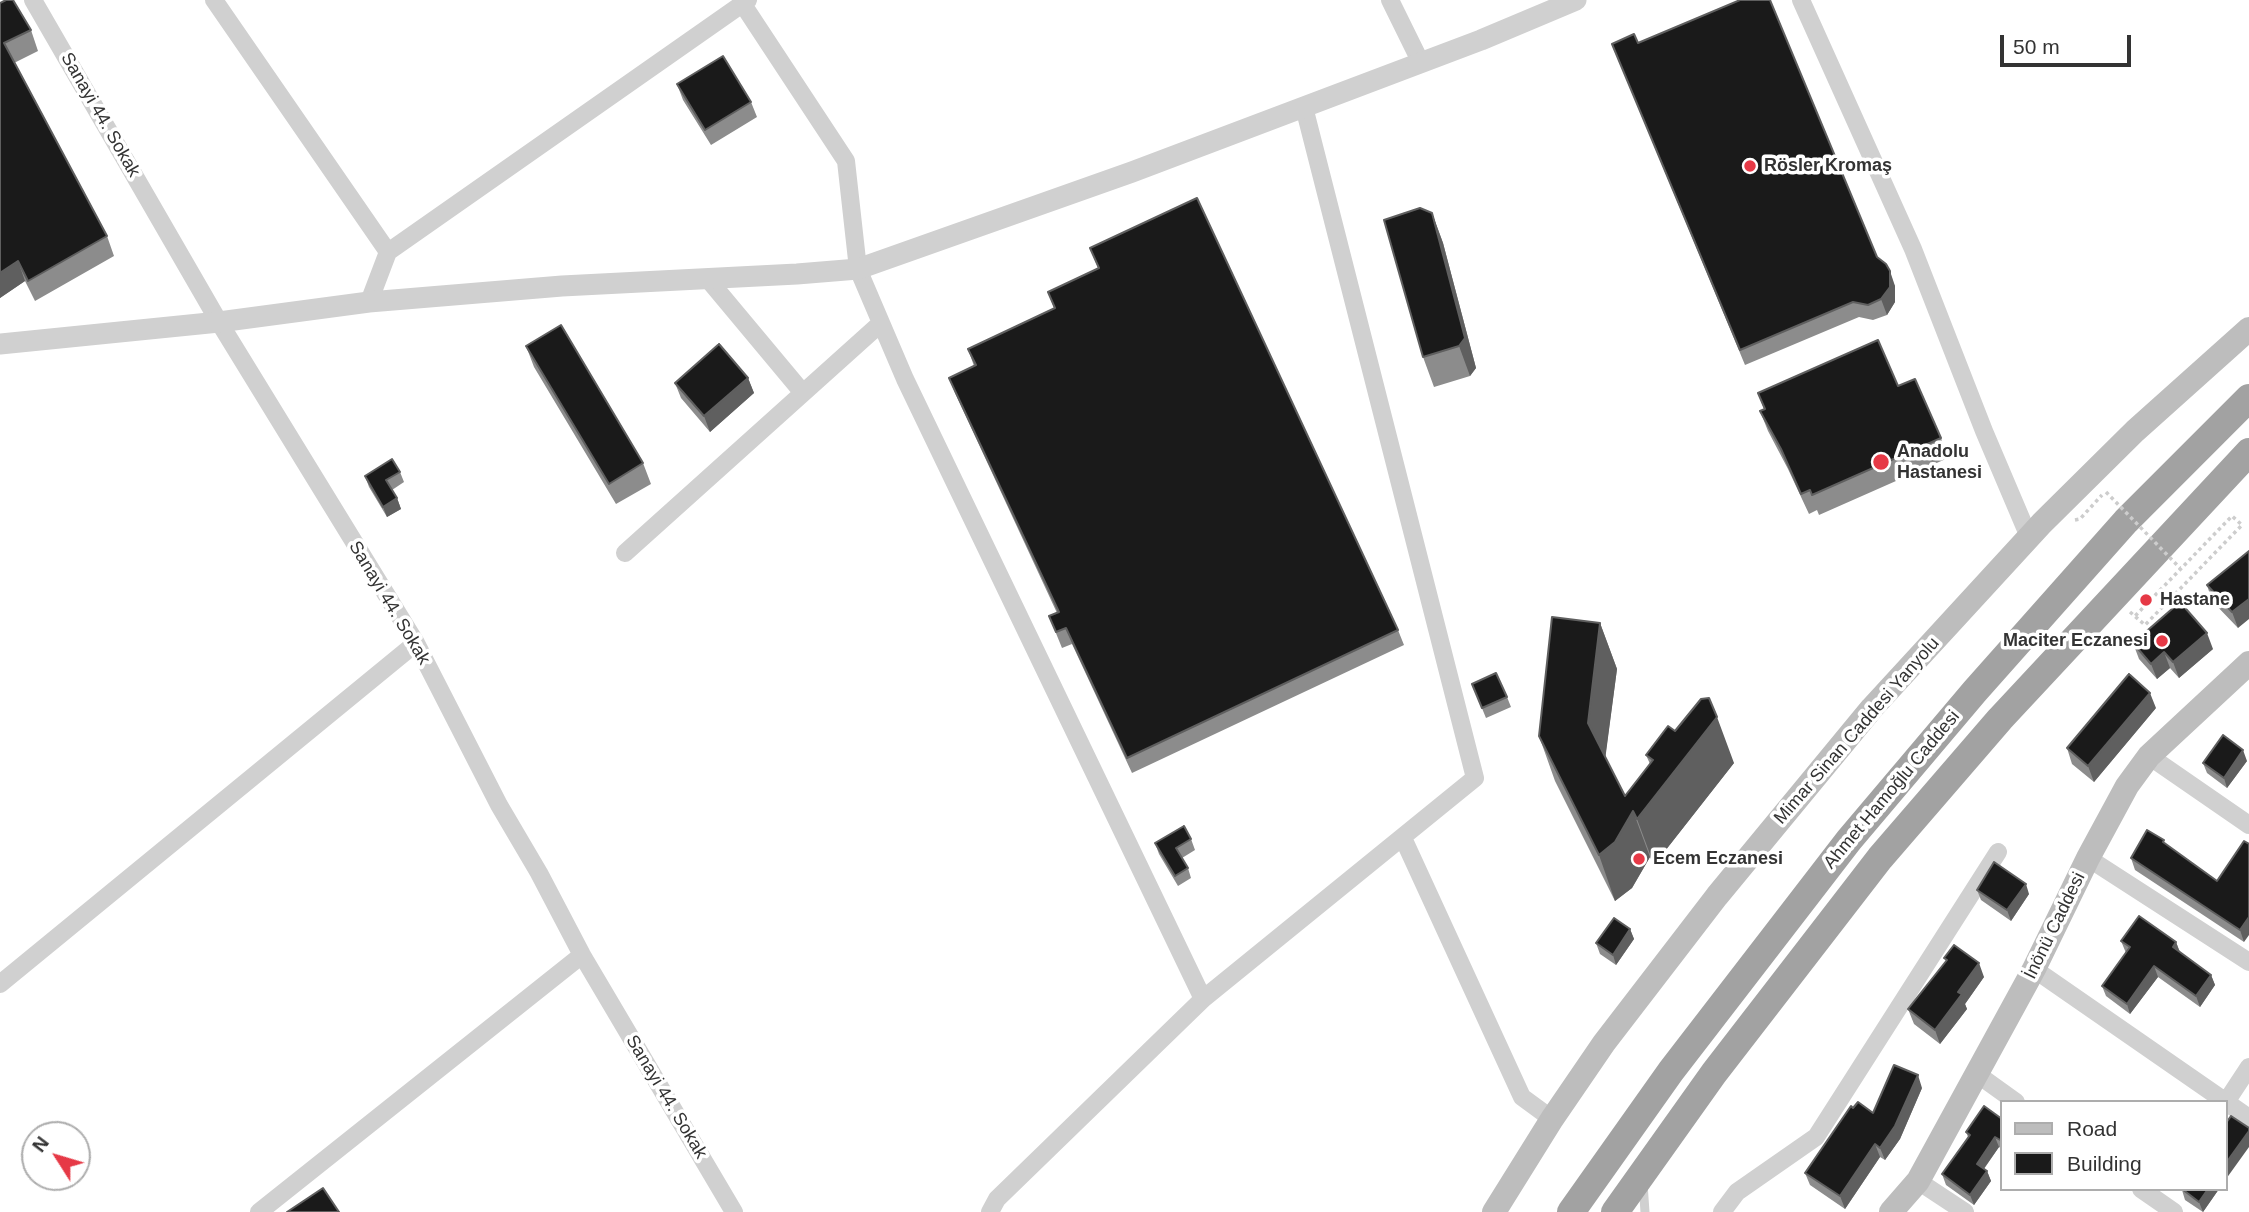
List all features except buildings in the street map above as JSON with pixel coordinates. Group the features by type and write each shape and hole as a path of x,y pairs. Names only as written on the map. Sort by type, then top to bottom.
{"highway":[{"name":"Ahmet Hamoğlu Caddesi","path":"1571,1212 1671,1071 1849,840 1975,691 2126,521 2249,398"},
{"name":"Ahmet Hamoğlu Caddesi","path":"1615,1212 1714,1073 1880,858 2000,719 2249,452"}],"main road":[{"name":"Mimar Sinan Caddesi Yanyolu","path":"1494,1212 1552,1119 1604,1043 1726,885 1872,708 2029,537 2135,431 2249,328"},
{"name":"İnönü Caddesi","path":"1891,1212 1918,1181 2034,970 2088,858 2127,786 2149,756 2246,670"}],"street":[{"name":"Sanayi 44. Sokak","path":"33,0 219,322 416,643 499,805 540,873 582,955 734,1212"},
{"path":"214,0 388,252"},
{"path":"1391,0 1422,63"},
{"path":"0,344 219,322 369,302 562,286 858,269 1132,172 1422,63 1576,0"},
{"path":"1801,0 1913,249 1984,431 2029,537"},
{"path":"369,302 388,252 745,2 846,161 858,269 881,323 905,379 1203,999"},
{"path":"990,1212 997,1199 1203,999 1475,778 1304,107"},
{"path":"707,278 803,393"},
{"path":"625,553 881,323"},
{"path":"0,984 416,643"},
{"path":"2149,756 2249,825"},
{"path":"1403,838 1522,1097 1552,1119"},
{"path":"1722,1212 1737,1192 1816,1137 1998,852"},
{"path":"2088,858 2249,962"},
{"path":"259,1212 582,955"},
{"path":"2034,970 2223,1100"},
{"path":"2227,1100 2249,1067"},
{"path":"1976,1074 2013,1100"},
{"path":"2228,1103 2249,1118"},
{"path":"1918,1181 1965,1212"},
{"path":"2145,1191 2167,1201"}],"lane":[{"path":"1641,1175 1645,1192 1645,1212"}],"path":[{"path":"2080,519 2106,492 2180,568"},
{"path":"2113,597 2145,625 2242,525 2232,516 2135,616"}],"place":[{"name":"Rösler Kromaş","path":"1750,166"},
{"name":"Anadolu Hastanesi","path":"1881,462"},
{"name":"Hastane","path":"2146,600"},
{"name":"Maciter Eczanesi","path":"2162,641"},
{"name":"Ecem Eczanesi","path":"1639,859"}]}
